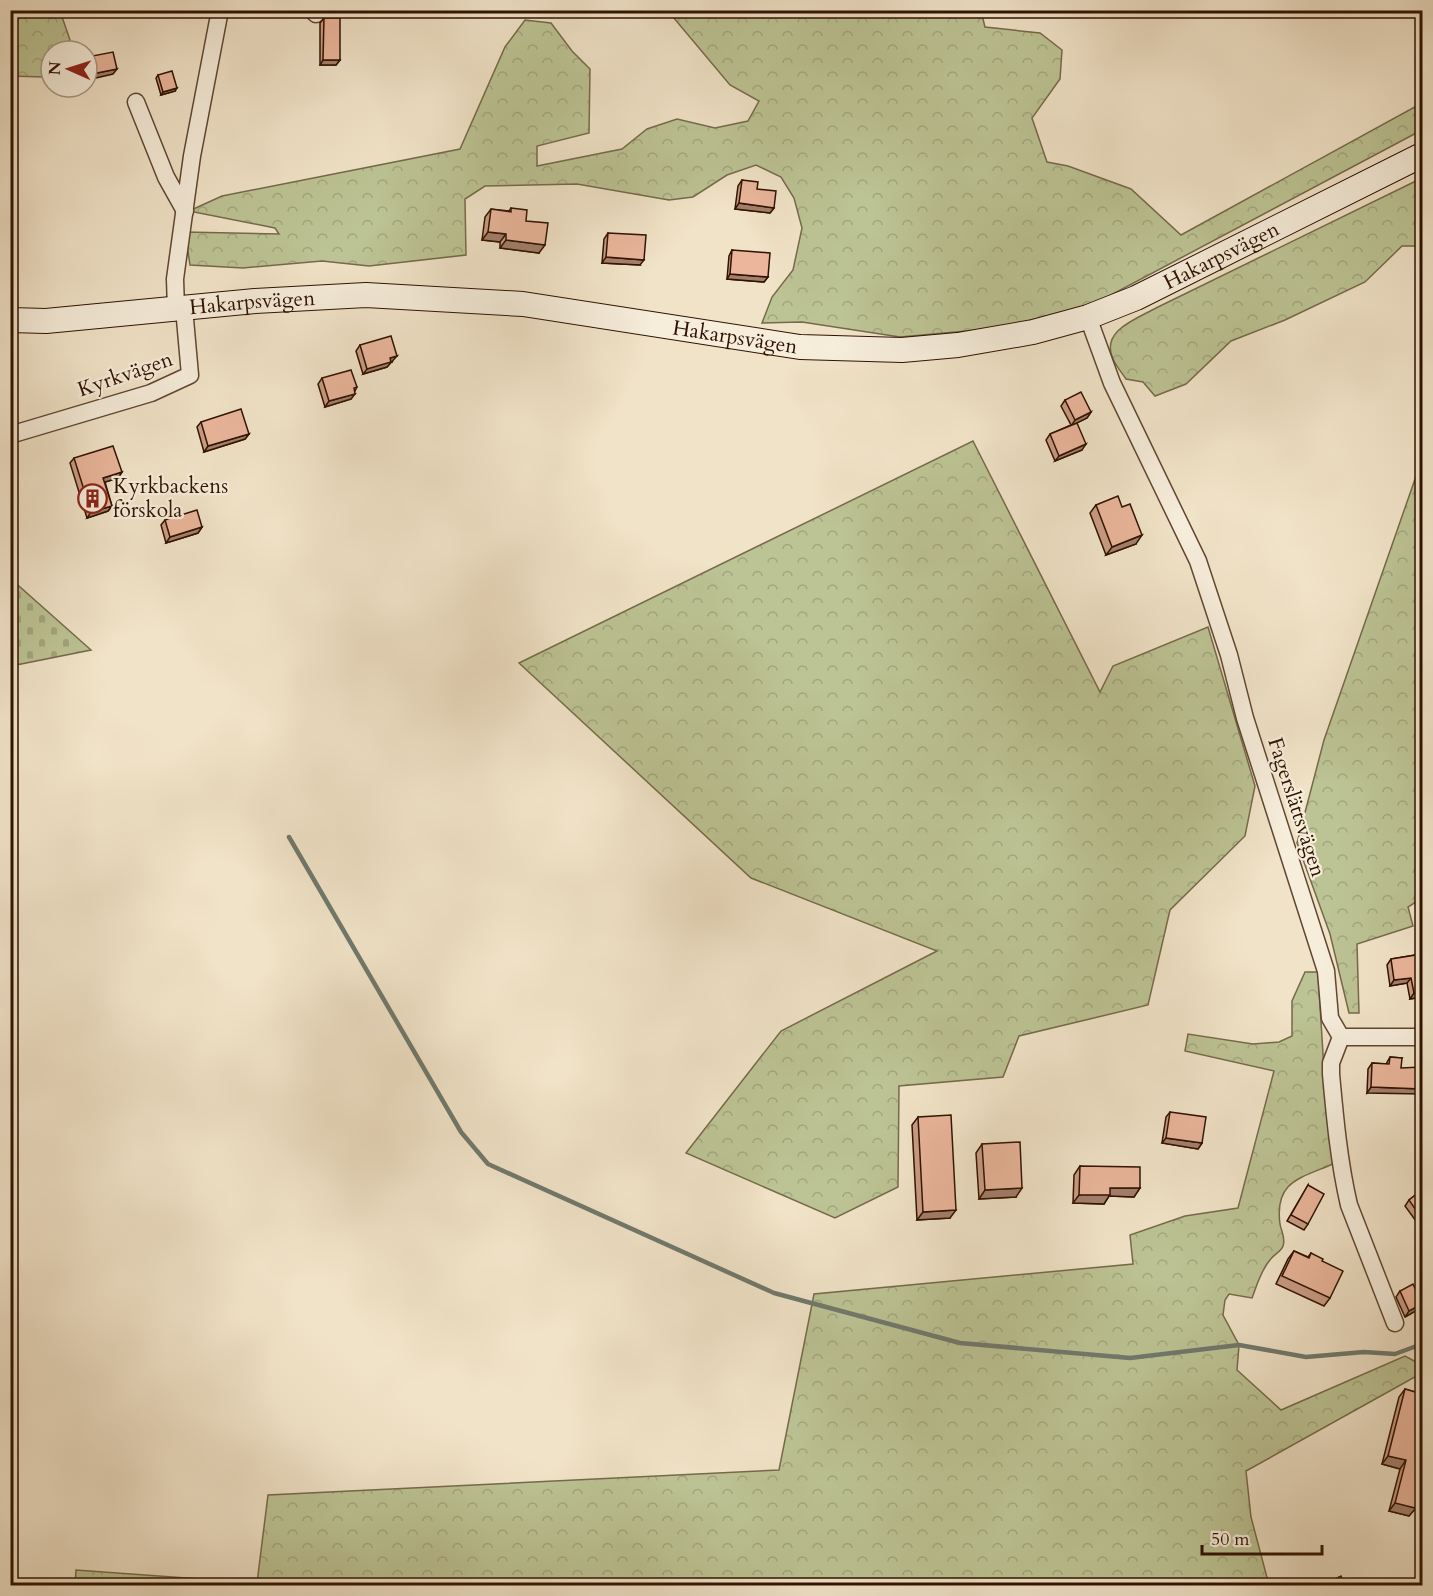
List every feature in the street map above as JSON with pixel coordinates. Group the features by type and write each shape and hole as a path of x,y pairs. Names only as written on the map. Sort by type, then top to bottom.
{"street":[{"path":"180,309 176,279 192,156 220,10"},
{"path":"136,102 166,177 185,211"},
{"name":"Hakarpsvägen","path":"10,320 56,320 328,296 414,297 523,304 800,347 902,350 958,345 1033,332 1088,317 1136,298 1422,155"},
{"name":"Kyrkvägen","path":"10,435 151,393 190,375 180,309"},
{"name":"Fagerslättsvägen","path":"1088,317 1112,383 1198,561 1245,718 1326,971 1330,1018 1341,1037"},
{"path":"1395,1323 1349,1205 1340,1164 1331,1063 1341,1037 1422,1037"}],"green space":[{"path":"11,10 60,11 70,39 39,39 39,77 11,76"},
{"path":"668,11 981,11 985,27 1040,33 1062,50 1060,79 1032,118 1047,162 1068,166 1131,189 1181,235 1422,103 1422,130 1094,304 1000,328 900,337 802,322 762,323 772,297 793,270 802,228 794,198 781,177 756,165 727,175 693,197 669,200 577,184 485,186 465,199 466,255 369,266 322,261 243,268 190,265 185,232 279,234 275,228 189,211 222,196 460,149 505,47 525,20 551,23 572,51 590,69 589,133 537,146 537,166 622,149 647,129 677,119 715,128 748,121 759,101 730,85"},
{"path":"1422,178 1422,246 1402,246 1365,282 1285,320 1231,341 1186,384 1155,396 1143,382 1126,379 1113,359 1110,349 1111,341 1122,327 1130,322"},
{"path":"973,441 1100,692 1113,666 1208,627 1255,786 1245,836 1170,910 1148,1005 1019,1036 1003,1077 899,1086 898,1187 835,1218 686,1153 781,1031 937,951 751,878 519,663"},
{"path":"1422,459 1422,898 1408,907 1413,926 1357,944 1359,1013 1349,1013 1330,934 1297,843 1324,740"},
{"path":"11,579 91,650 11,666"},
{"path":"1305,972 1318,972 1327,1120 1335,1163 1302,1177 1286,1189 1279,1209 1284,1240 1282,1248 1264,1268 1252,1298 1229,1294 1225,1300 1223,1315 1239,1345 1237,1370 1281,1410 1405,1356 1422,1365 1422,1373 1246,1471 1251,1517 1269,1585 75,1586 76,1570 257,1583 268,1495 779,1470 814,1294 1133,1264 1130,1235 1185,1216 1238,1208 1274,1071 1185,1051 1188,1034 1253,1044 1279,1042 1292,1036 1292,1001"}],"building":[{"path":"324,18 340,18 340,60 323,60"},
{"path":"113,52 117,69 99,73 99,55"},
{"path":"172,71 177,88 163,92 158,75"},
{"path":"742,180 758,182 757,189 776,191 774,208 739,203"},
{"path":"511,208 527,210 526,221 548,223 545,245 506,240 506,234 488,232 491,209 511,212"},
{"path":"608,233 646,235 644,260 606,257"},
{"path":"732,250 770,253 768,277 730,274"},
{"path":"391,336 397,356 390,358 391,362 367,369 360,345"},
{"path":"351,370 357,387 354,388 355,394 329,401 322,378"},
{"path":"1081,392 1091,412 1075,420 1065,400"},
{"path":"241,409 249,434 208,446 201,422"},
{"path":"1077,423 1086,444 1059,456 1050,434"},
{"name":"Kyrkbackens förskola","path":"113,446 122,472 103,478 112,506 91,512 74,458"},
{"path":"1118,496 1122,507 1130,504 1142,535 1112,547 1096,505"},
{"path":"197,510 202,527 170,537 165,520"},
{"path":"1422,954 1422,992 1414,993 1411,978 1394,980 1391,959"},
{"path":"1390,1057 1402,1058 1401,1068 1422,1067 1422,1089 1371,1087 1372,1063 1389,1064"},
{"path":"1170,1112 1206,1117 1202,1143 1166,1138"},
{"path":"951,1115 956,1210 923,1212 918,1117"},
{"path":"1020,1142 1022,1188 985,1190 982,1144"},
{"path":"1080,1166 1140,1167 1140,1188 1110,1188 1110,1195 1079,1195"},
{"path":"1308,1185 1324,1194 1308,1224 1291,1215"},
{"path":"1422,1190 1422,1219 1409,1200"},
{"path":"1294,1251 1309,1258 1311,1253 1343,1271 1330,1298 1282,1276"},
{"path":"1413,1284 1422,1304 1409,1311 1400,1291"},
{"path":"1405,1389 1422,1394 1422,1501 1418,1499 1415,1508 1395,1503 1406,1460 1388,1456"},
{"path":"1341,1576 1345,1586 1321,1586"}],"waterway":[{"path":"289,837 461,1132 488,1164 774,1293 960,1343 1130,1358 1239,1345 1306,1357 1364,1352 1395,1354 1422,1344"}],"place":[{"name":"Kyrkbackens förskola","path":"92,498"}]}
